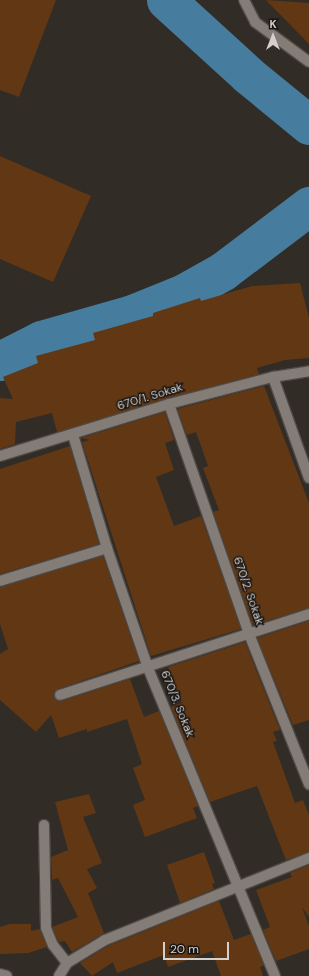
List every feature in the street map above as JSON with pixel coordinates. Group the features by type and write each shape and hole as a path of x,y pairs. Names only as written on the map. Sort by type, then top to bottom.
{"street":[{"path":"244,0 255,22 309,62"},
{"name":"670/1. Sokak","path":"0,456 73,435 169,404 273,377 309,372"},
{"path":"273,377 309,478"},
{"name":"670/2. Sokak","path":"169,404 249,634 309,784"},
{"name":"670/3. Sokak","path":"73,435 107,548 148,668 275,976"},
{"path":"0,581 107,548"},
{"path":"60,696 309,614"},
{"path":"44,825 46,928 53,945 67,963"},
{"path":"60,976 67,963 105,940 309,858"},
{"path":"0,974 8,976"}],"building":[{"path":"0,0 56,0 19,97 0,90"},
{"path":"266,0 309,3 309,44"},
{"path":"0,156 91,196 53,282 0,259"},
{"path":"300,283 309,318 309,358 285,360 257,368 259,374 57,432 52,413 16,422 15,444 0,449 0,398 13,399 3,377 38,363 36,356 95,340 93,333 153,316 153,313 200,298 201,301 252,286"},
{"path":"264,386 309,503 309,608 253,625 213,512 219,510 203,468 208,466 196,432 187,435 177,409"},
{"path":"165,412 174,440 165,443 174,470 156,477 174,526 201,516 241,629 151,656 82,442 90,440 81,438"},
{"path":"70,446 99,544 0,574 0,469"},
{"path":"103,556 139,661 58,689 54,697 62,701 130,679 144,717 159,711 198,806 193,808 197,818 145,837 133,805 145,800 133,768 142,764 127,719 87,732 87,729 59,738 51,715 36,732 0,700 0,654 8,649 0,624 0,587"},
{"path":"309,621 309,720 293,725 257,638"},
{"path":"245,642 280,730 273,732 277,741 273,742 295,803 303,800 309,815 309,852 286,860 257,786 210,802 171,707 182,703 168,667"},
{"path":"89,794 96,813 83,817 102,863 87,869 97,888 88,893 104,933 72,952 65,941 59,942 52,927 78,917 58,878 52,880 51,857 68,850 55,802"},
{"path":"204,852 215,883 212,884 214,889 180,903 167,865"},
{"path":"309,865 309,917 302,907 309,926 309,949 276,961 263,930 270,927 256,890 292,877 290,873"},
{"path":"219,901 234,940 251,934 264,965 260,967 263,976 221,976 212,951 168,967 164,955 117,973 113,962 92,976 80,963 108,946"},
{"path":"10,924 31,924 31,931 40,929 47,947 28,953 0,954 0,927"}],"waterway":[{"path":"166,0 248,75 309,125"},
{"path":"0,361 41,340 132,314 184,293 223,271 309,206"}]}
